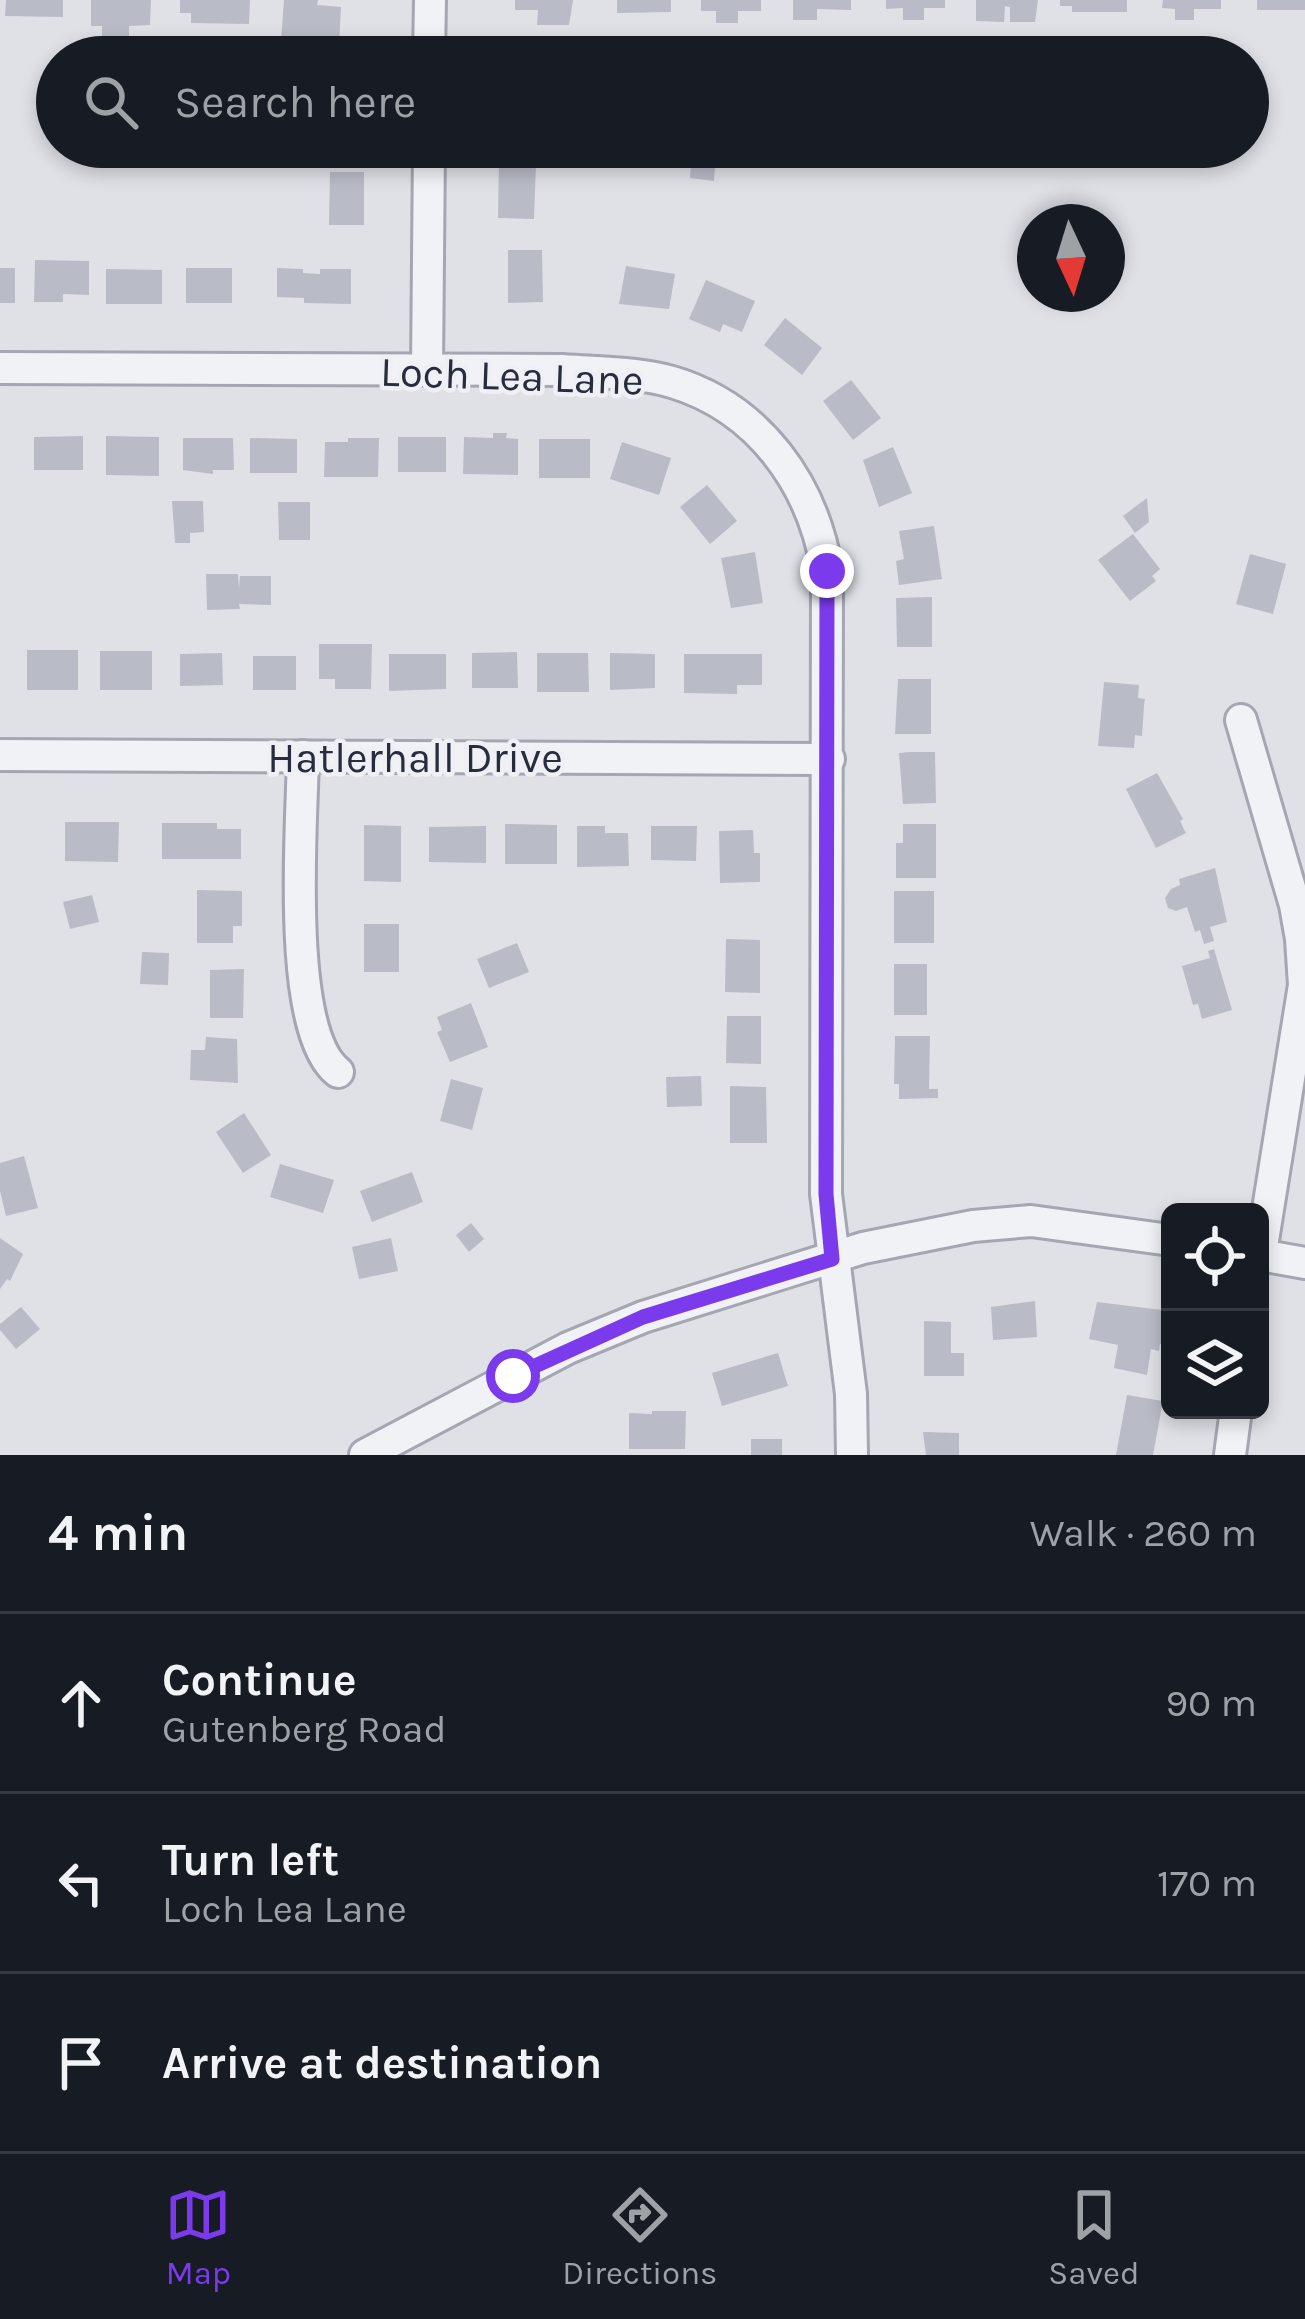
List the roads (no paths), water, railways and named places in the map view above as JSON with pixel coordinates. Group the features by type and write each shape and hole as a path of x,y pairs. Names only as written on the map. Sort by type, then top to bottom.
{"street":[{"path":"429,36 430,0"},
{"path":"427,370 429,168"},
{"name":"Loch Lea Lane","path":"0,368 562,370 671,382 725,407 763,437 797,480 824,549 830,614 826,1194 851,1394 852,1455"},
{"path":"1241,721 1294,905 1304,985 1269,1203"},
{"name":"Hatlerhall Drive","path":"0,754 829,760"},
{"path":"303,756 304,982 325,1059 338,1072"},
{"path":"365,1455 605,1332 863,1248 973,1226 1031,1221 1161,1239"},
{"path":"1269,1257 1305,1263"},
{"path":"1230,1455 1235,1419"}]}
